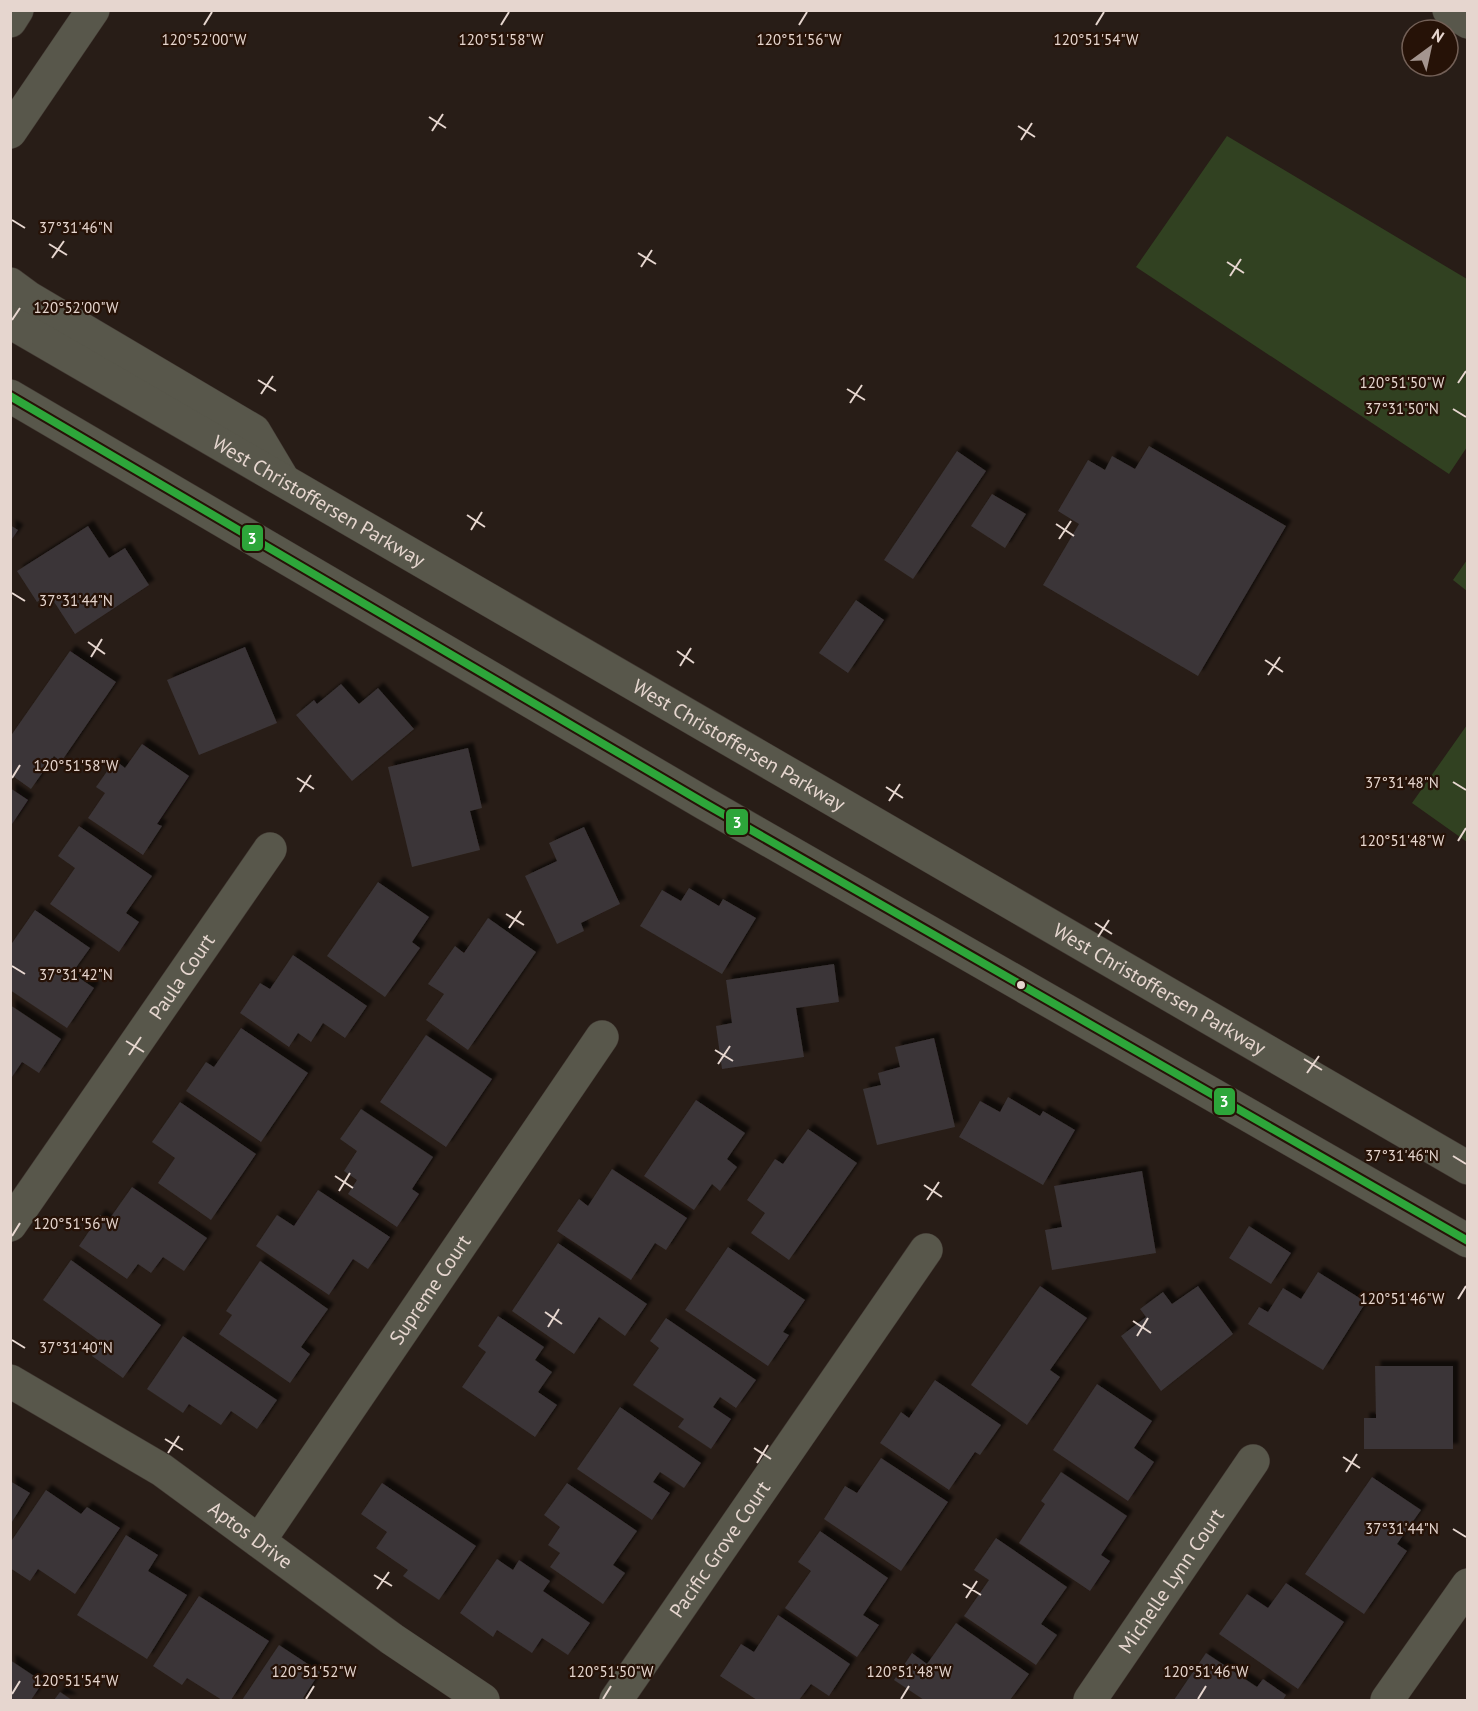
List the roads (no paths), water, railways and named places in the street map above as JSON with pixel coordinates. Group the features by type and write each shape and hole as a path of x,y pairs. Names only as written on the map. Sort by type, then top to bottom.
{"street":[{"path":"10,21 17,10"},
{"path":"10,132 93,10"},
{"path":"1449,10 1467,22"},
{"path":"10,284 29,298 254,431 282,480"},
{"name":"West Christoffersen Parkway","path":"10,322 1467,1168"},
{"path":"10,396 704,803 1467,1241"},
{"name":"Paula Court","path":"10,1225 270,849"},
{"name":"Supreme Court","path":"259,1541 602,1037"},
{"name":"Pacific Grove Court","path":"615,1701 926,1250"},
{"name":"Aptos Drive","path":"10,1381 162,1470 392,1639 483,1701"},
{"name":"Michelle Lynn Court","path":"1090,1701 1253,1461"},
{"path":"1387,1701 1465,1595"}]}
